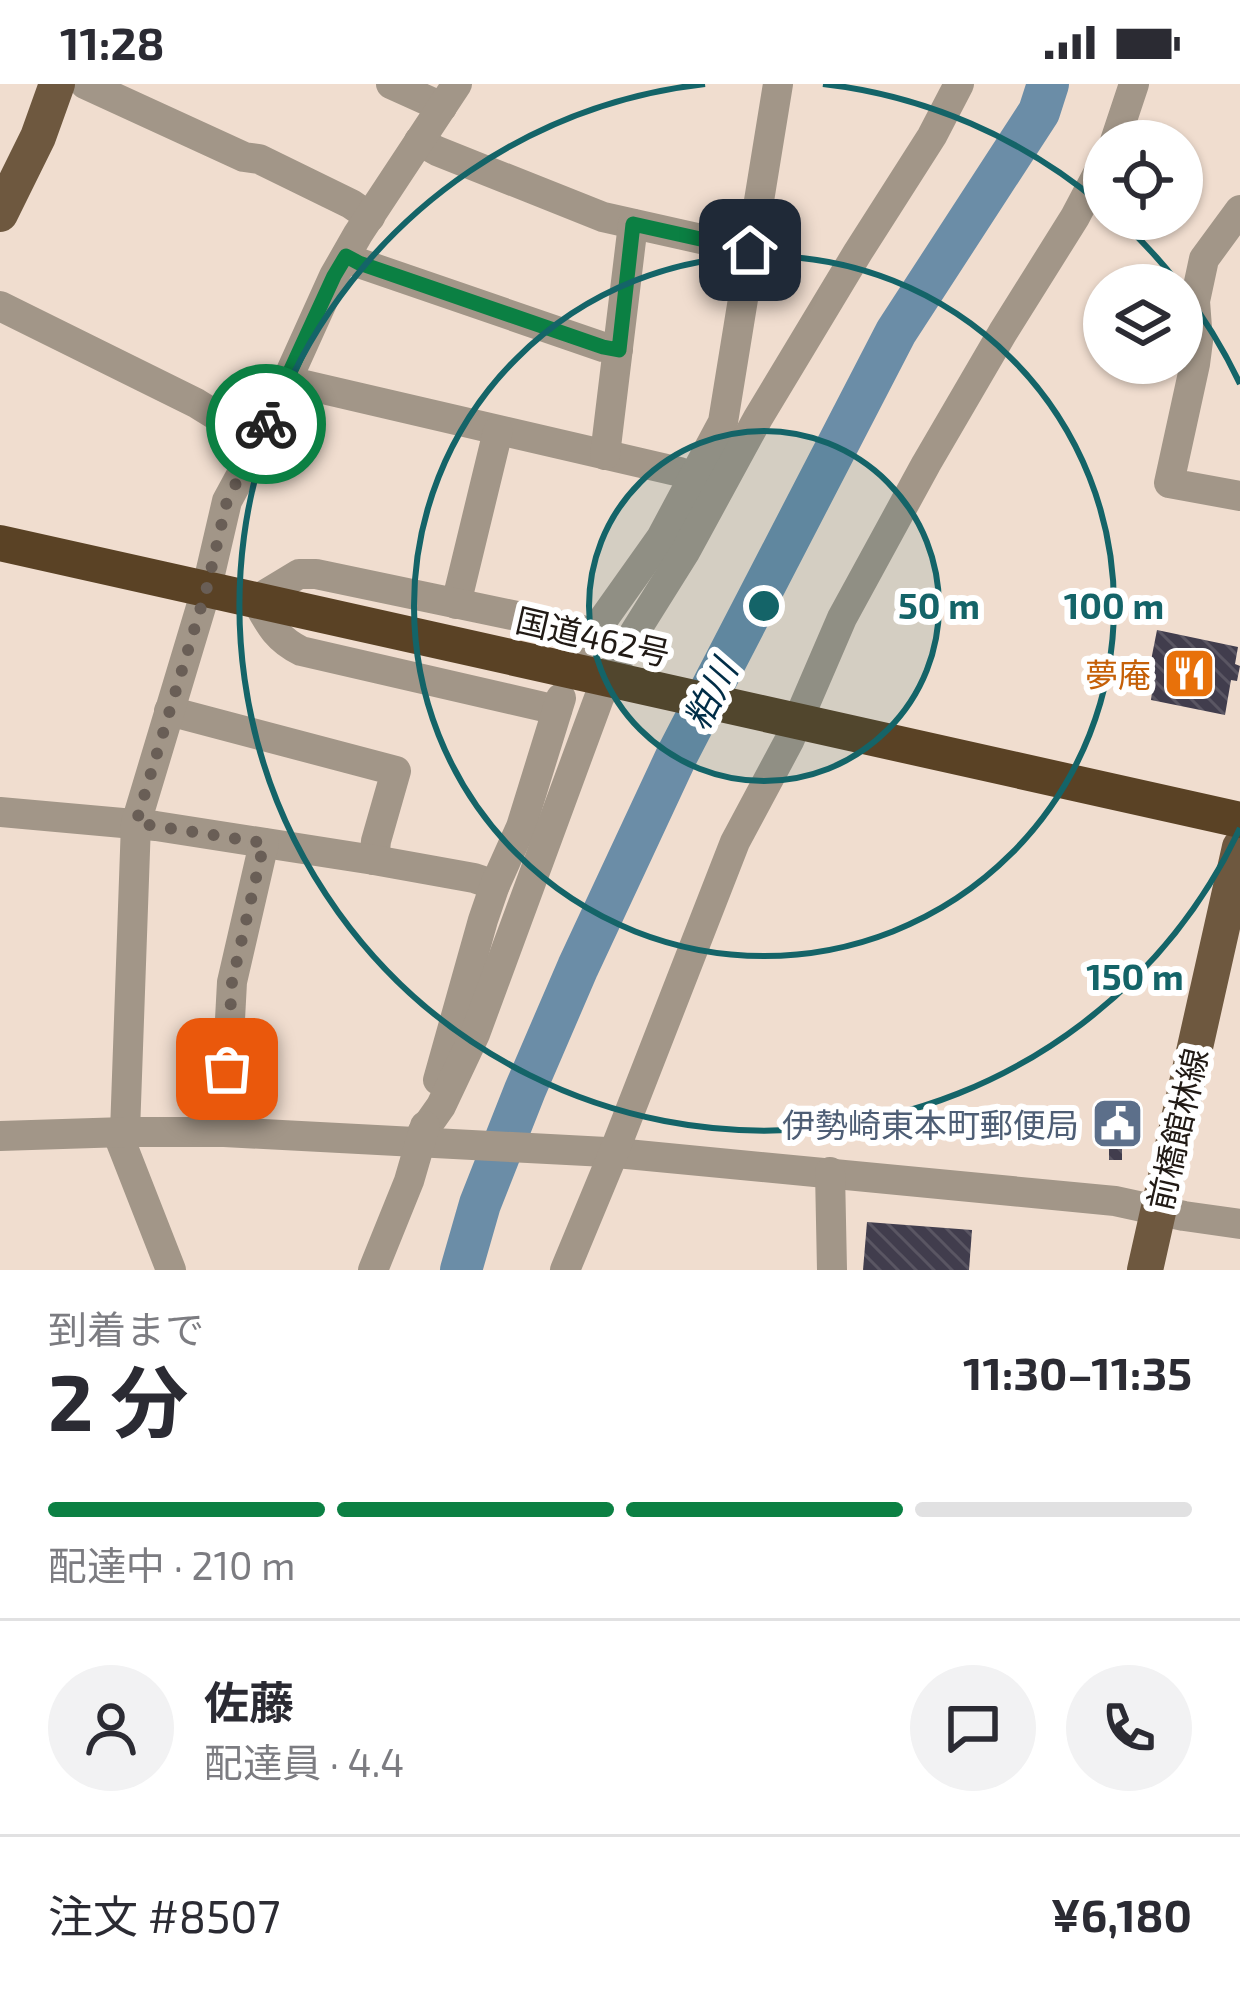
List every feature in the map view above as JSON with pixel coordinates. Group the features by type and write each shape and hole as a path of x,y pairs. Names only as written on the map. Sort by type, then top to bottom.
{"highway":[{"name":"国道462号","path":"0,543 1240,820"}],"main road":[{"path":"0,214 57,84"},
{"name":"前橋館林線","path":"1145,1270 1240,848"}],"street":[{"path":"85,84 259,160 370,217"},
{"path":"171,1270 121,1132 136,823 207,587 227,501 346,256 449,95 391,84"},
{"path":"425,1140 495,885 521,827 559,704 301,650 272,631 256,600 299,574 316,574 579,629 588,640 661,538 723,422 778,84"},
{"path":"373,1270 425,1140 475,1034 594,707 758,418 932,136 959,84"},
{"path":"1122,120 1135,84"},
{"path":"419,141 603,217 750,250"},
{"path":"565,1270 735,842 842,618 937,445 1083,202"},
{"path":"1240,210 1204,259 1195,301 1195,364 1169,483 1240,496"},
{"path":"605,455 633,224"},
{"path":"346,256 619,350"},
{"path":"0,306 196,403 259,442"},
{"path":"287,377 693,478"},
{"path":"456,604 498,431"},
{"path":"170,711 396,771 374,860"},
{"path":"0,812 136,823 374,860 495,885"},
{"path":"224,1132 232,982 264,843"},
{"path":"0,1136 224,1132 610,1152 1114,1201 1240,1224"},
{"path":"830,1172 832,1270"}],"building":[{"path":"1157,630 1238,647 1235,664 1240,666 1237,681 1231,680 1225,715 1151,700 1152,692 1145,691"},
{"path":"1109,1116 1122,1117 1122,1160 1109,1160"},
{"path":"867,1222 972,1230 969,1270 863,1270"}],"waterway":[{"name":"粕川","path":"461,1270 480,1204 525,1090 676,757 896,332 1039,112 1048,84"}],"way so far":[{"path":"227,1069 232,982 264,843 136,823 207,587 227,501 266,424"}],"place":[{"name":"夢庵","path":"1190,674"},
{"name":"伊勢崎東本町郵便局","path":"1118,1124"}],"route":[{"path":"266,424 346,256 619,350 633,224 750,250"}]}
